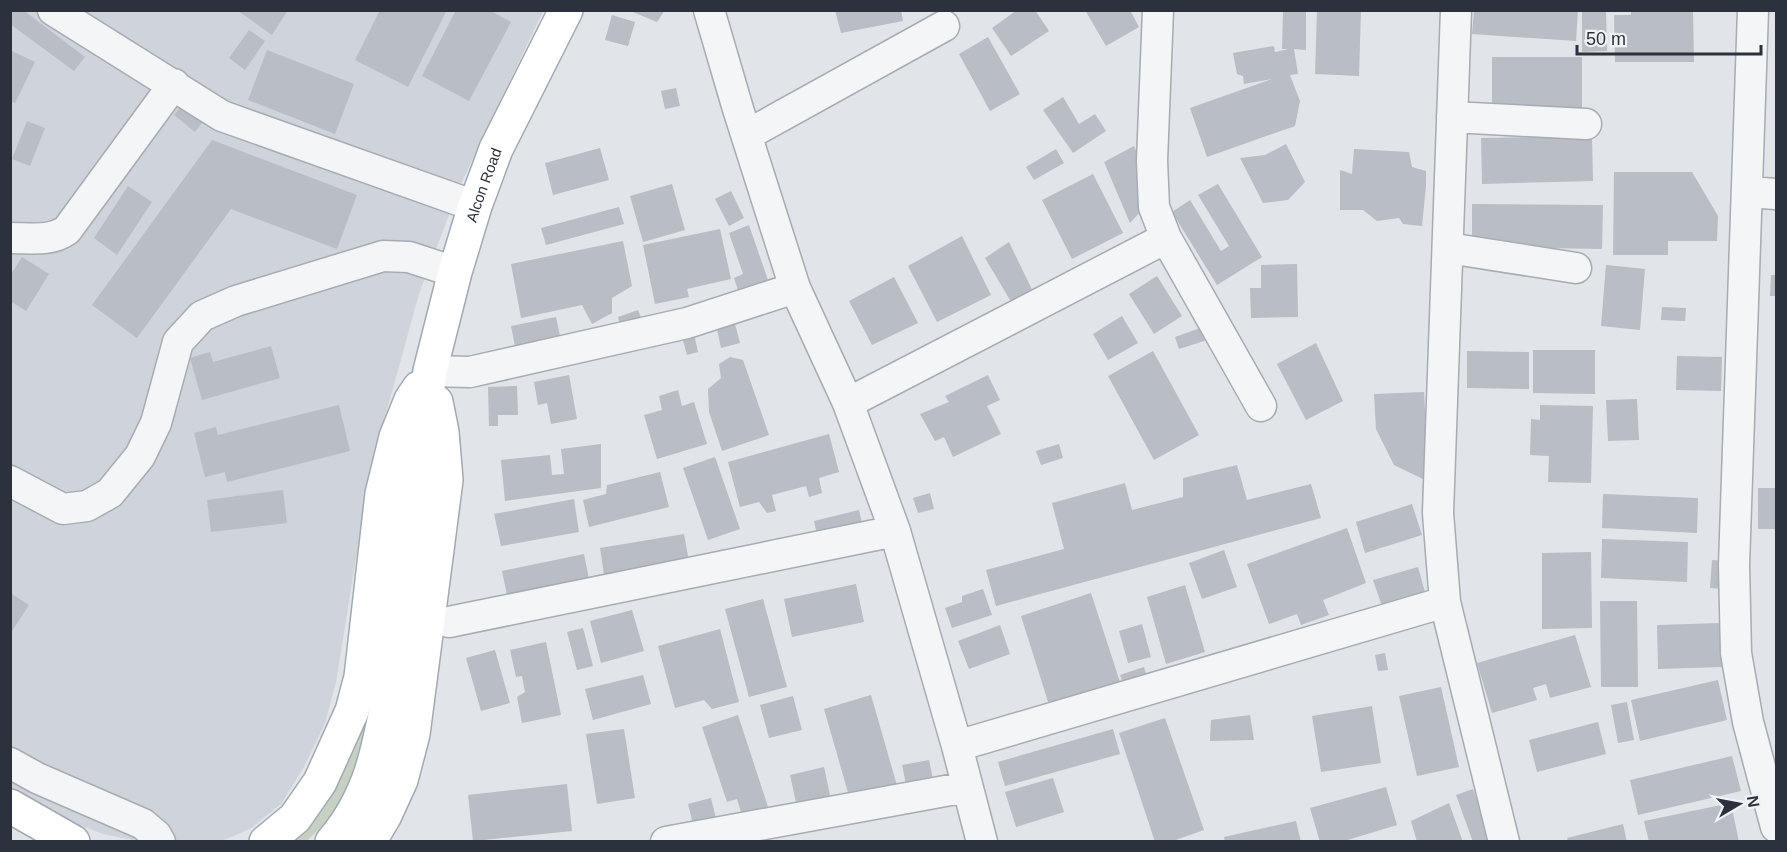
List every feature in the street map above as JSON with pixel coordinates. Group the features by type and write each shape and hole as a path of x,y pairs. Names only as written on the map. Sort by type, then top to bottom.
{"main road":[{"name":"Alcon Road","path":"430,371 455,272 475,206 496,149 566,10"},
{"path":"266,842 295,818 320,782 351,711 361,676 382,494 393,448 411,400 430,371"},
{"path":"332,842 354,812 370,779 380,743 389,694 430,371"},
{"path":"369,842 385,815 401,780 413,734 434,578 446,480 442,432 430,371"},
{"path":"10,806 73,842"}],"street":[{"path":"53,10 222,116 475,206"},
{"path":"710,10 795,288 848,404 895,531 982,842"},
{"path":"1158,10 1152,192 1154,207 1166,238 1262,406"},
{"path":"1456,10 1438,513 1445,602 1504,842"},
{"path":"1753,10 1762,193 1734,566 1736,653 1748,722 1776,827"},
{"path":"747,135 944,26"},
{"path":"10,238 46,238 58,236 67,230 174,84"},
{"path":"1452,117 1586,124"},
{"path":"848,404 1166,238"},
{"path":"1448,248 1576,268"},
{"path":"10,481 63,509 87,506 110,493 140,456 156,423 178,342 202,316 236,301 383,256 409,257 455,272"},
{"path":"430,371 470,372 687,323 795,288"},
{"path":"448,622 895,531"},
{"path":"957,746 1445,602"},
{"path":"10,763 37,778 143,824 156,835 160,842"},
{"path":"666,842 707,838 967,787"}],"shaded area":[{"path":"10,11 543,11 460,186 419,294 370,471 336,682 325,723 304,767 281,804 250,829 221,841 138,841 103,834 72,822 11,788"}],"green space":[{"path":"366,700 361,751 354,777 344,799 332,816 307,841 286,842"}],"building":[{"path":"14,10 23,10 85,57 74,71 10,24 10,16"},
{"path":"237,10 288,10 272,35"},
{"path":"380,10 447,10 408,87 355,60"},
{"path":"456,10 489,10 511,22 469,101 422,76"},
{"path":"628,10 665,10 657,22"},
{"path":"835,10 901,10 903,21 841,33"},
{"path":"1017,10 1035,10 1049,31 1011,56 992,28"},
{"path":"1085,10 1130,10 1139,27 1106,46"},
{"path":"1283,10 1306,10 1306,50 1294,49 1298,74 1290,75 1300,101 1295,126 1207,157 1190,108 1272,79 1244,84 1243,76 1237,74 1233,53 1274,46 1275,52 1289,49 1282,49"},
{"path":"1317,10 1361,10 1359,76 1315,74"},
{"path":"1474,10 1578,10 1576,41 1472,34"},
{"path":"1582,10 1606,10 1607,51 1582,52"},
{"path":"1631,10 1693,10 1694,62 1615,62 1614,15 1631,15"},
{"path":"612,15 635,22 628,46 605,40"},
{"path":"249,30 265,41 245,70 229,58"},
{"path":"988,37 1020,94 990,111 959,54"},
{"path":"10,50 35,62 15,103 10,101"},
{"path":"267,50 354,84 335,134 248,100"},
{"path":"1492,57 1582,57 1582,115 1492,115"},
{"path":"676,88 680,106 665,109 661,91"},
{"path":"1063,97 1079,124 1095,114 1106,131 1073,153 1043,110"},
{"path":"183,104 204,120 195,132 174,115"},
{"path":"27,121 45,128 30,166 12,159"},
{"path":"1592,136 1593,181 1482,184 1481,138"},
{"path":"212,140 357,195 337,249 231,209 137,338 92,305"},
{"path":"1286,144 1305,182 1288,200 1263,203 1240,158 1265,155"},
{"path":"1134,146 1148,176 1142,210 1130,223 1104,162"},
{"path":"600,148 609,180 553,195 545,163"},
{"path":"1056,149 1064,163 1034,180 1026,167"},
{"path":"1354,149 1409,152 1412,167 1426,171 1422,226 1403,224 1399,218 1377,221 1363,210 1340,210 1340,170 1352,174"},
{"path":"1614,172 1692,172 1718,216 1717,241 1668,241 1668,255 1613,255"},
{"path":"1093,174 1123,233 1072,259 1042,200"},
{"path":"672,184 685,230 643,242 630,196"},
{"path":"1218,184 1262,257 1217,285 1172,212 1190,200 1221,251 1229,246 1198,195"},
{"path":"128,186 152,202 117,255 94,238"},
{"path":"731,191 744,218 729,226 715,199"},
{"path":"1472,204 1603,205 1602,249 1472,247"},
{"path":"619,207 624,224 546,245 541,228"},
{"path":"749,225 768,280 738,290 734,278 743,274 729,233"},
{"path":"720,229 731,279 687,289 689,297 655,304 643,245"},
{"path":"962,236 991,295 937,322 908,266"},
{"path":"623,241 632,286 612,298 612,313 592,324 582,305 521,318 511,264"},
{"path":"1009,242 1036,298 1013,305 985,258"},
{"path":"22,257 49,274 26,311 10,301 10,276"},
{"path":"1297,264 1298,317 1251,318 1250,288 1261,288 1261,265"},
{"path":"1606,265 1645,269 1640,330 1601,326"},
{"path":"1771,275 1776,275 1776,296 1770,296"},
{"path":"1157,276 1182,316 1154,334 1129,294"},
{"path":"894,277 918,323 872,345 849,301"},
{"path":"1662,307 1686,308 1685,321 1661,320"},
{"path":"638,310 642,320 621,328 618,317"},
{"path":"1122,316 1138,343 1108,360 1093,334"},
{"path":"556,317 561,341 516,351 511,326"},
{"path":"735,324 740,343 721,348 717,329"},
{"path":"1203,327 1207,340 1179,349 1175,337"},
{"path":"694,334 698,352 687,355 682,337"},
{"path":"1316,343 1343,401 1306,420 1277,364"},
{"path":"271,346 280,378 202,400 190,358 210,352 213,362"},
{"path":"1533,350 1595,350 1595,394 1533,393"},
{"path":"1153,351 1199,435 1154,460 1108,376"},
{"path":"1467,351 1529,352 1529,389 1467,388"},
{"path":"1677,356 1722,357 1721,391 1676,390"},
{"path":"730,357 743,360 769,435 722,451 709,412 708,389 721,378 719,364"},
{"path":"569,375 577,419 551,424 547,403 538,405 534,382"},
{"path":"988,375 1000,400 987,406 1001,434 953,457 944,437 935,441 920,414 949,402 945,396"},
{"path":"517,386 518,415 498,415 498,426 489,426 488,387"},
{"path":"678,390 682,406 694,402 707,444 657,459 644,415 662,410 659,396"},
{"path":"1424,392 1429,482 1394,465 1376,429 1374,394"},
{"path":"1637,399 1639,440 1608,441 1606,400"},
{"path":"339,405 350,451 227,482 225,472 205,477 194,433 216,427 218,435"},
{"path":"1540,405 1593,406 1591,483 1548,482 1549,456 1530,455 1531,419 1540,420"},
{"path":"829,434 839,472 819,478 822,493 809,497 806,486 772,495 776,511 767,513 759,502 740,507 728,462"},
{"path":"601,444 601,488 505,501 501,460 550,455 552,475 564,474 561,449"},
{"path":"1059,444 1063,458 1041,465 1036,451"},
{"path":"715,457 740,529 708,540 683,468"},
{"path":"1237,465 1247,500 1311,484 1321,518 996,606 986,570 1064,549 1052,503 1125,483 1132,510 1183,497 1183,478"},
{"path":"660,472 669,507 589,527 583,500 606,494 607,485"},
{"path":"1758,488 1776,488 1776,529 1758,529"},
{"path":"283,490 287,523 211,532 207,500"},
{"path":"930,493 934,509 918,513 913,498"},
{"path":"1603,494 1698,498 1697,533 1602,528"},
{"path":"574,499 579,532 501,546 494,514"},
{"path":"1412,504 1422,535 1365,553 1356,522"},
{"path":"859,510 864,532 819,543 814,521"},
{"path":"1347,528 1366,583 1323,600 1329,615 1301,625 1297,614 1269,624 1247,564"},
{"path":"684,534 690,567 605,581 600,548"},
{"path":"1602,539 1688,542 1687,582 1601,578"},
{"path":"1224,550 1237,587 1202,599 1189,563"},
{"path":"1591,552 1592,628 1542,629 1542,553"},
{"path":"584,554 591,589 509,605 502,571"},
{"path":"1712,560 1726,561 1724,589 1710,588"},
{"path":"1418,567 1428,603 1385,615 1373,580"},
{"path":"856,584 864,622 792,637 784,599"},
{"path":"1185,585 1205,652 1166,664 1147,597"},
{"path":"983,589 992,615 952,628 945,608 962,602 962,596"},
{"path":"10,593 29,605 10,634"},
{"path":"1091,593 1121,685 1050,708 1021,616"},
{"path":"763,599 787,687 749,697 725,609"},
{"path":"1600,601 1637,601 1638,687 1601,687"},
{"path":"632,610 644,651 601,663 590,621"},
{"path":"1721,623 1722,667 1658,669 1657,625"},
{"path":"1142,624 1151,657 1128,663 1119,631"},
{"path":"1000,625 1010,654 969,669 958,641"},
{"path":"583,628 593,666 577,670 567,632"},
{"path":"720,629 739,702 712,709 704,700 675,708 658,646"},
{"path":"1575,635 1591,687 1550,698 1546,684 1533,688 1537,700 1492,713 1477,663"},
{"path":"546,642 561,715 522,723 517,697 525,692 522,676 516,677 510,650"},
{"path":"495,650 510,703 481,711 466,658"},
{"path":"1385,653 1388,670 1378,671 1375,655"},
{"path":"1144,667 1149,684 1126,692 1120,675"},
{"path":"643,675 651,704 593,720 585,689"},
{"path":"1718,680 1727,720 1640,741 1631,700"},
{"path":"1441,687 1459,767 1417,776 1399,696"},
{"path":"871,695 898,789 851,803 824,709"},
{"path":"793,696 802,730 769,738 760,705"},
{"path":"1627,702 1634,740 1618,743 1611,705"},
{"path":"1372,706 1381,763 1321,772 1312,716"},
{"path":"738,715 770,813 744,822 737,799 727,802 702,727"},
{"path":"1250,715 1254,740 1210,741 1211,720"},
{"path":"1165,718 1204,830 1170,842 1155,842 1119,733"},
{"path":"1598,722 1606,754 1537,772 1529,740"},
{"path":"624,729 635,798 597,804 586,734"},
{"path":"1113,729 1120,754 1005,786 998,762"},
{"path":"1732,756 1741,791 1638,815 1630,780"},
{"path":"929,760 933,779 906,784 902,765"},
{"path":"824,767 831,800 797,807 790,775"},
{"path":"1053,778 1064,812 1016,827 1005,792"},
{"path":"567,784 572,831 473,841 468,795"},
{"path":"1386,787 1397,825 1341,842 1320,842 1310,808"},
{"path":"1473,789 1492,842 1473,842 1456,795"},
{"path":"711,798 718,826 695,832 688,804"},
{"path":"1449,803 1463,842 1417,842 1411,821"},
{"path":"1731,803 1739,842 1649,842 1644,821"},
{"path":"1296,821 1301,842 1225,842 1224,837"},
{"path":"1623,824 1627,842 1568,842 1567,838"}]}
